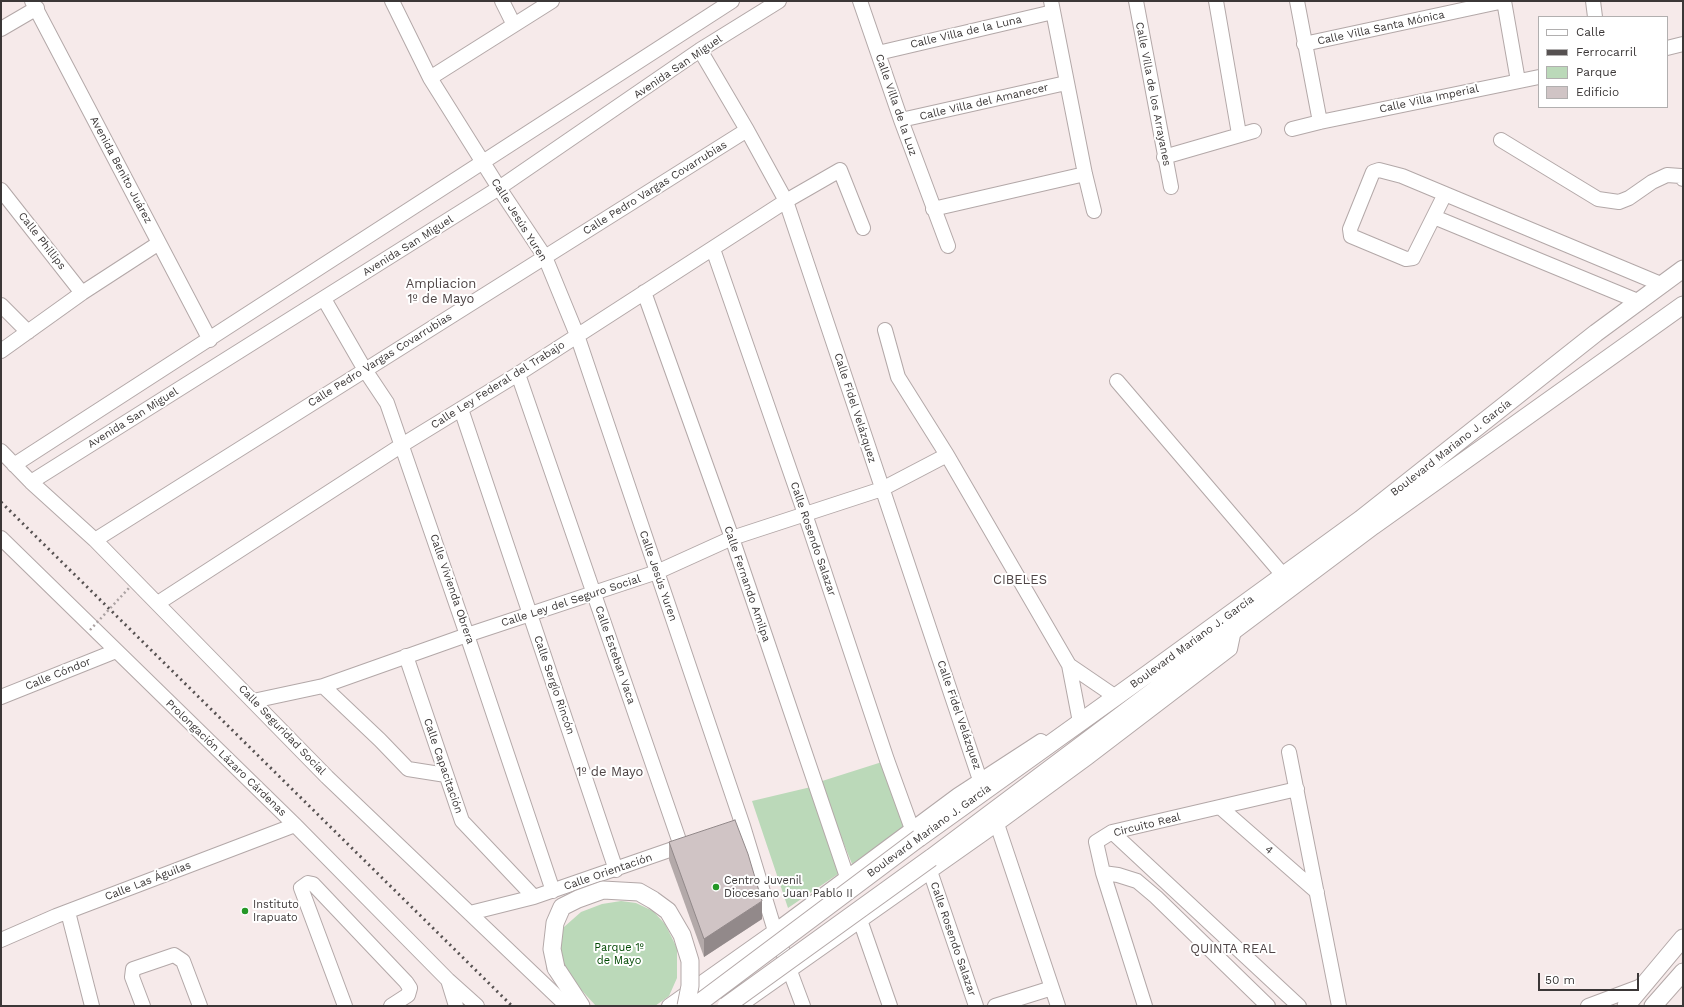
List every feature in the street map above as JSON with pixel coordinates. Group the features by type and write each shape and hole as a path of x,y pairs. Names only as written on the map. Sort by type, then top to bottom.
{"main road":[{"name":"Boulevard Mariano J. García","path":"738,1006 930,865 1234,630 1403,495 1590,338 1683,269"},
{"name":"Boulevard Mariano J. García","path":"695,1006 915,833 1149,673 1283,575 1683,305"},
{"path":"582,1006 556,968 552,949 555,923 562,907 578,899 603,890 639,892 668,911 682,935 690,961 690,986 686,1006"},
{"path":"1626,1006 1683,938"},
{"path":"1652,1005 1683,972"}],"street":[{"name":"Calle Jesús Yuren","path":"392,1 430,78 499,188 545,257 577,335 743,826 775,931 803,1006"},
{"path":"502,1 514,25"},
{"path":"430,78 552,1"},
{"path":"14,465 210,340 482,161 732,1"},
{"name":"Avenida San Miguel","path":"31,482 499,188 700,50 779,1"},
{"name":"Calle Villa de la Luz","path":"860,1 901,120 948,246"},
{"name":"Calle Villa de los Arrayanes","path":"1136,1 1164,157 1171,187"},
{"path":"1216,1 1239,134"},
{"path":"1297,1 1320,122"},
{"path":"1504,1 1518,81"},
{"name":"Calle Villa Santa Mónica","path":"1304,44 1504,1"},
{"path":"1593,1 1595,16"},
{"path":"1,28 34,5"},
{"name":"Avenida Benito Juárez","path":"34,5 210,340"},
{"path":"1052,6 1066,83 1094,211"},
{"name":"Calle Villa de la Luna","path":"878,53 1052,6"},
{"path":"1668,48 1683,44"},
{"name":"Calle Fidel Velázquez","path":"700,50 747,130 786,202 980,780"},
{"name":"Calle Villa Imperial","path":"1292,129 1538,77"},
{"name":"Calle Villa del Amanecer","path":"901,120 1066,83"},
{"name":"Calle Pedro Vargas Covarrubias","path":"94,540 747,130"},
{"path":"1164,157 1254,130"},
{"path":"1501,140 1598,199 1619,202 1629,198 1652,182 1667,175 1681,176 1683,180"},
{"name":"Calle Ley Federal del Trabajo","path":"158,603 402,445 518,374 786,202 840,170 863,228"},
{"path":"1445,194 1413,258 1406,259 1351,236 1350,228 1373,172 1379,170 1402,176 1663,285"},
{"path":"933,209 1085,174"},
{"name":"Calle Phillips","path":"1,190 82,293"},
{"path":"1434,217 1640,302"},
{"path":"1,351 82,293 159,243"},
{"name":"Calle Rosendo Salazar","path":"713,249 915,833"},
{"name":"Calle Fernando Amilpa","path":"644,292 732,538 847,877"},
{"name":"Calle Vivienda Obrera","path":"324,299 365,370 387,403 467,634 553,891"},
{"path":"1,305 28,332"},
{"path":"885,330 898,377 947,455 1069,665 1079,717"},
{"name":"Calle Esteban Vaca","path":"518,374 681,846"},
{"path":"1116,381 1283,575"},
{"name":"Calle Sergio Rincón","path":"461,409 616,870"},
{"name":"Calle Seguridad Social","path":"1,450 31,482 94,540 158,603 327,776 567,1006"},
{"name":"Calle Ley del Seguro Social","path":"253,701 323,686 467,634 657,572 732,538 882,489 947,455"},
{"name":"Prolongación Lázaro Cárdenas","path":"1,538 295,825 448,980 477,1006"},
{"path":"738,1006 790,971 860,920 930,865 997,824 1087,758 1230,649 1234,630"},
{"name":"Calle Cóndor","path":"1,696 116,650"},
{"name":"Calle Capacitación","path":"406,656 462,821 534,898"},
{"path":"1069,665 1113,695"},
{"path":"670,1006 775,931 847,877 915,833 980,780 1149,673"},
{"path":"323,686 408,769 446,775"},
{"path":"1289,752 1339,1006"},
{"name":"Circuito Real","path":"1145,1006 1103,873 1096,842 1112,832 1221,808 1297,789"},
{"name":"4","path":"1221,808 1317,892"},
{"path":"997,824 1058,1006"},
{"name":"Calle Las Águilas","path":"1,940 68,912 295,825"},
{"path":"730,830 743,826"},
{"path":"1112,832 1299,1006"},
{"name":"Calle Orientación","path":"470,913 534,898 702,839"},
{"name":"Calle Rosendo Salazar","path":"930,865 976,1006"},
{"path":"1103,873 1118,875 1137,881 1156,897 1268,1006"},
{"path":"345,1006 301,888 308,883 313,884 406,982 410,988 408,995 391,1006"},
{"path":"68,912 92,1006"},
{"path":"860,920 890,1006"},
{"path":"1225,964 1240,951"},
{"path":"143,1006 132,977 133,969 174,955 182,961 200,1006"},
{"path":"448,980 456,1006"},
{"path":"1588,1006 1644,985"},
{"path":"995,1006 1052,988"}],"path":[{"path":"90,630 129,588"}],"green space":[{"path":"882,762 905,826 852,864 819,782"},
{"path":"811,787 841,872 788,908 752,801"},
{"name":"Parque 1º de Mayo","path":"621,901 636,903 653,911 665,924 677,948 677,978 669,996 655,1006 596,1006 564,971 559,958 559,937 564,927 581,912 602,904"}],"building":[{"name":"Centro Juvenil Diocesano Juan Pablo II","path":"735,820 748,854 762,901 704,939 669,842"}],"railway":[{"path":"1,502 512,1006"}],"place":[{"name":"Centro Juvenil Diocesano Juan Pablo II","path":"716,887"},
{"name":"Instituto Irapuato","path":"245,911"}],"district":[{"name":"Ampliacion 1º de Mayo","path":"441,292"},
{"name":"CIBELES","path":"1020,580"},
{"name":"1º de Mayo","path":"610,772"},
{"name":"QUINTA REAL","path":"1233,949"}]}
